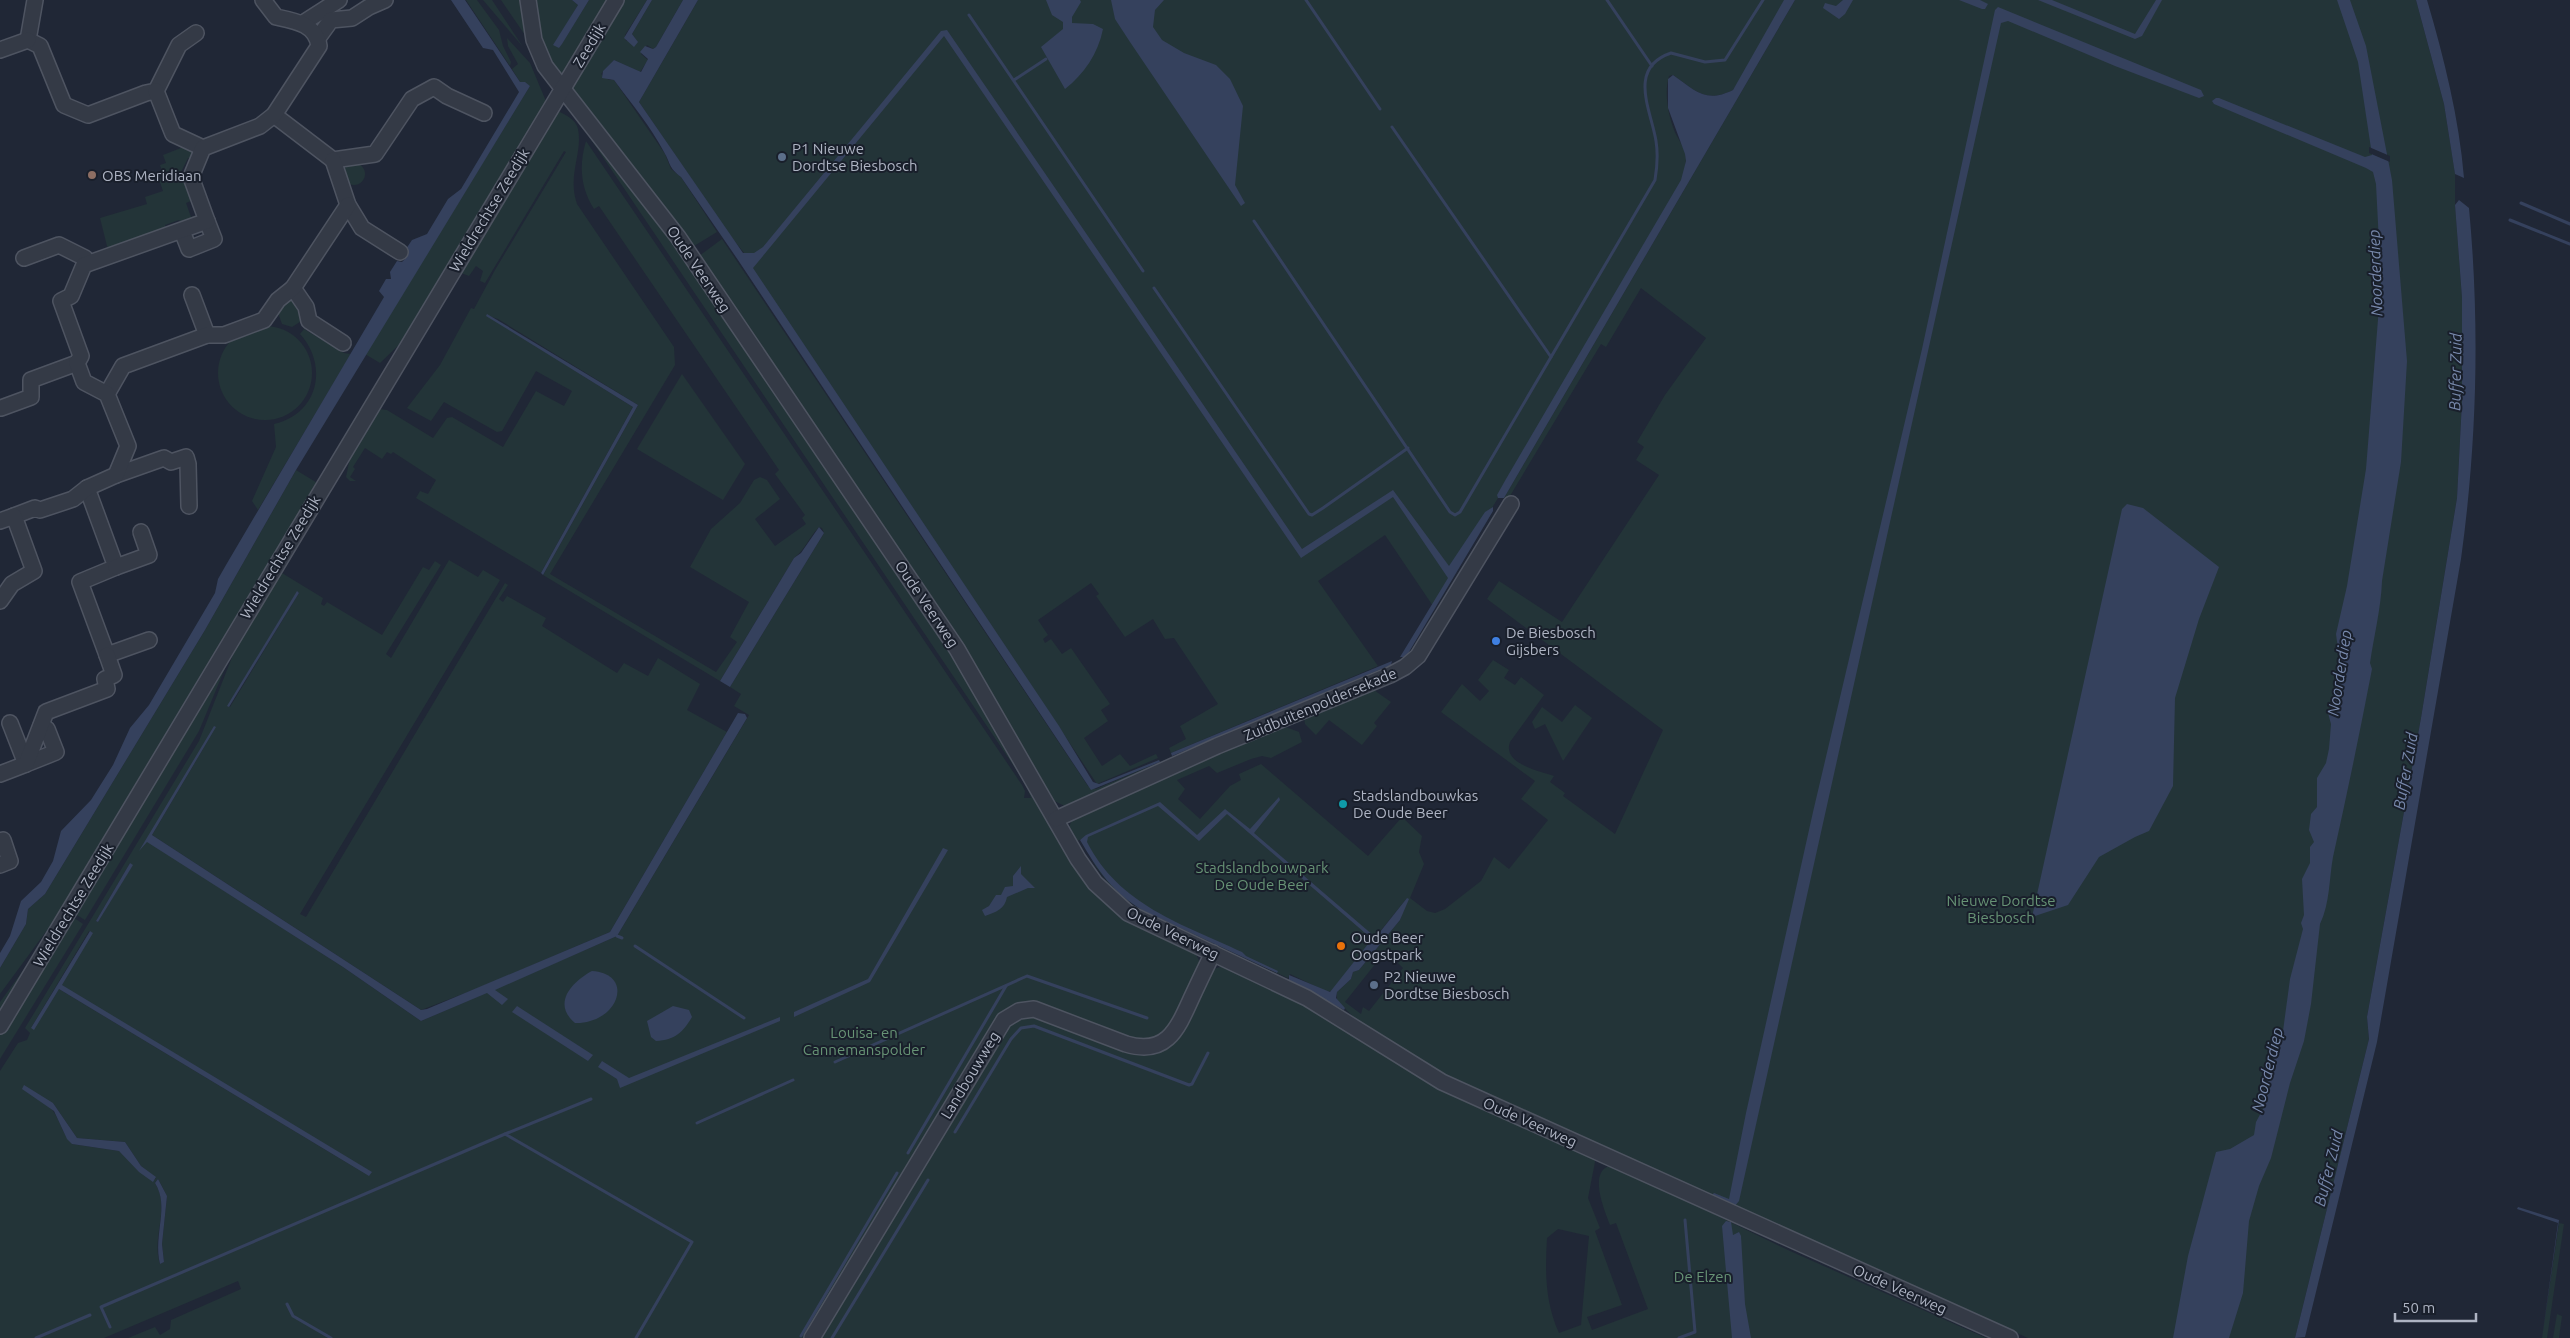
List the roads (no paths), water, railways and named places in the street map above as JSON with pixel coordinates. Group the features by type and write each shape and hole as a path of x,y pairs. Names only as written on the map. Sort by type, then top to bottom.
{"street":[{"path":"28,40 35,0"},
{"path":"196,33 179,45 156,92 172,134 203,148 260,126 274,115 320,46 318,38 304,23 276,17 264,0"},
{"path":"304,23 339,0"},
{"path":"318,38 331,20 352,18 369,7 385,0"},
{"name":"Oude Veerweg","path":"528,0 536,48 545,66 678,237 957,649 1088,874 1115,904 1144,922 1307,998 1442,1082 2010,1338"},
{"name":"Zeedijk","path":"563,90 616,0"},
{"path":"0,50 28,40 40,46 64,106 88,115 146,93 156,92"},
{"path":"333,160 376,154 412,99 434,87 447,96 484,113"},
{"name":"Wieldrechtse Zeedijk","path":"0,1026 563,90"},
{"path":"274,115 333,160 348,205 362,228 400,252"},
{"path":"116,475 128,446 107,394 84,382 77,363 80,356 61,301 71,296 84,265 207,221 191,177 203,148"},
{"path":"107,394 123,366 207,335 224,335 264,320 278,300 293,288 348,205"},
{"path":"24,258 59,245 85,258 88,263"},
{"path":"293,288 306,307 309,321 344,343"},
{"path":"192,295 207,335"},
{"path":"1,408 31,397 31,380 77,363"},
{"path":"0,601 12,584 34,571 7,518 35,508 40,510 72,499 88,488 116,475 164,458 171,462 186,457 188,464 189,506"},
{"path":"88,488 116,567"},
{"name":"Zuidbuitenpoldersekade","path":"1056,819 1217,746 1353,691 1409,665 1418,656 1511,504"},
{"path":"26,764 46,712 107,689 105,679 114,675 80,582 149,555 141,532"},
{"path":"108,655 149,640"},
{"path":"10,723 26,764"},
{"path":"0,774 56,752 47,729 41,726"},
{"path":"0,865 10,861 3,840"},
{"name":"Landbouwweg","path":"812,1338 1004,1020 1019,1011 1034,1009 1126,1044 1141,1047 1155,1046 1166,1040 1177,1029 1213,953"}],"water":[{"path":"451,0 465,0 520,82 525,82 530,86 296,470 205,630 45,894 28,909 26,924 0,968 0,953 10,936 21,901 41,882 53,861 61,831 91,800 113,765 130,728 149,705 215,593 218,579 384,297 379,291 386,279 391,279 390,272 397,261 402,262 406,258 404,252 412,240 427,234 448,199 461,189 519,92 493,50 483,48"},
{"path":"572,0 589,0 559,48 553,45 578,5"},
{"path":"647,0 652,0 632,34 638,42 634,47 624,38"},
{"path":"683,0 698,0 639,102 743,253 754,253 763,247 941,31 947,30 1302,549 1393,490 1449,566 1485,512 1493,507 1493,511 1406,657 1400,657 1448,578 1393,497 1301,558 944,36 753,268 1059,726 1093,782 1099,784 1159,760 1160,762 1091,790 738,260 681,177 672,168 647,124 614,80 602,78 603,71 614,60 641,72 648,59 640,52 645,46 653,49 656,47"},
{"path":"1046,0 1080,0 1081,2 1072,17 1072,23 1093,24 1103,29 1098,47 1089,63 1065,89 1041,47 1063,29 1063,22 1052,15"},
{"path":"1111,0 1164,0 1155,10 1153,27 1162,40 1184,53 1216,65 1230,79 1243,106 1235,185 1245,203 1241,206 1115,19"},
{"path":"1784,0 1795,0 1504,498 1498,498 1497,495 1506,479 1681,180 1686,161 1668,108 1668,79 1673,75 1694,90 1708,95 1715,96 1733,90"},
{"path":"1843,0 1853,0 1845,14 1839,19 1823,8 1825,3 1836,6"},
{"path":"1959,0 1980,0 1988,4 1985,9 1982,9"},
{"path":"2038,0 2052,0 2135,34 2156,0 2162,0 2142,36 2135,39"},
{"path":"2337,0 2350,0 2366,46 2392,180 2407,361 2401,462 2370,663 2372,669 2333,857 2327,899 2320,924 2311,1004 2304,1041 2290,1083 2271,1158 2259,1186 2249,1221 2243,1293 2229,1338 2173,1338 2188,1256 2216,1152 2230,1149 2254,1135 2256,1122 2264,1107 2262,1098 2283,1031 2290,979 2303,929 2301,923 2304,915 2302,879 2310,863 2310,847 2314,842 2309,830 2311,814 2317,807 2317,778 2326,763 2329,749 2331,724 2328,713 2340,682 2336,634 2347,586 2366,469 2381,282 2376,184 2373,172 2214,104 2212,101 2219,98 2365,157 2372,155 2358,62"},
{"path":"2416,0 2427,0 2439,44 2455,111 2464,178 2455,174 2444,104"},
{"path":"1998,7 2201,90 2204,96 2199,98 2115,66 2008,21 2001,23 1739,1201 1734,1207 1712,1195 1714,1193 1729,1199 1746,1113 1813,812 1922,349 1995,10"},
{"path":"2459,200 2469,208 2476,340 2471,472 2461,559 2377,1042 2305,1337 2295,1338 2369,1039 2367,1017 2421,718 2457,498 2462,401 2462,298 2455,205"},
{"path":"487,314 638,405 543,575 541,573 633,407 486,316"},
{"path":"2127,504 2143,508 2219,567 2199,619 2175,698 2173,786 2149,831 2099,857 2068,905 2032,917 2122,509"},
{"path":"819,527 824,533 730,687 720,681 794,558 801,553"},
{"path":"297,591 299,593 229,707 227,706"},
{"path":"1392,661 1391,665 1172,756 1171,753"},
{"path":"738,713 745,714 747,718 617,936 495,990 508,999 502,1005 487,993 421,1021 343,967 147,842 139,851 214,726 216,727 152,835 421,1010 427,1009 610,932"},
{"path":"1279,797 1280,800 1254,833 1374,936 1376,937 1407,898 1409,899 1400,920 1359,970 1353,972 1351,979 1337,992 1336,998 1345,1008 1344,1010 1289,980 1289,975 1330,992 1372,939 1227,814 1199,841 1158,806 1088,837 1087,842 1100,864 1116,882 1134,897 1175,922 1242,952 1246,956 1278,971 1277,973 1144,911 1133,904 1107,880 1080,840 1086,835 1160,802 1197,835 1225,809 1250,829"},
{"path":"943,848 948,850 870,982 794,1017 794,1012 868,979"},
{"path":"130,863 133,865 98,922 96,921"},
{"path":"1021,866 1021,874 1035,888 1028,888 1007,897 1002,907 985,916 982,910 989,906 996,895 1001,895 1005,887 1013,886 1013,876"},
{"path":"90,931 93,933 62,985 372,1172 369,1176 59,989 34,1030 31,1028"},
{"path":"592,971 606,974 614,981 617,989 616,999 611,1008 602,1016 590,1021 575,1023 565,1008 567,993 578,981"},
{"path":"517,1006 593,1055 588,1061 512,1012"},
{"path":"673,1006 689,1010 692,1017 678,1034 668,1039 656,1041 651,1037 647,1021"},
{"path":"780,1017 780,1021 620,1088 617,1079 598,1067 602,1061 629,1078"},
{"path":"24,1085 53,1103 77,1138 125,1142 141,1166 156,1177 153,1182 139,1172 119,1151 72,1144 67,1139 54,1111 22,1089"},
{"path":"158,1179 167,1196 162,1244 164,1262 160,1264 158,1242 161,1202 155,1183"},
{"path":"2518,1207 2559,1220 2542,1338 2558,1223 2517,1209"},
{"path":"1726,1221 1731,1222 1733,1235 1739,1232 1741,1236 1745,1304 1751,1338 1732,1338 1722,1226"}],"waterway":[{"path":"1306,0 1380,109"},
{"path":"1607,0 1652,66"},
{"path":"1254,221 1450,512 1455,515 1460,512 1655,180 1657,146 1645,91 1649,69 1658,60 1671,53 1705,62 1725,60 1763,0"},
{"path":"969,15 1143,271"},
{"path":"1014,80 1046,59"},
{"path":"1392,127 1551,357"},
{"path":"2521,203 2570,224"},
{"path":"2510,220 2570,244"},
{"path":"1154,288 1309,514 1312,515 1323,508 1408,448"},
{"path":"617,936 622,938"},
{"path":"635,946 744,1018"},
{"path":"835,1062 1027,976 1147,1018"},
{"path":"908,1153 1006,986"},
{"path":"955,1132 1011,1039 1021,1028 1034,1026 1189,1085 1192,1084 1208,1053"},
{"path":"697,1123 793,1080"},
{"path":"110,1327 101,1307 591,1099"},
{"path":"505,1134 692,1242 636,1338"},
{"path":"801,1336 897,1173"},
{"path":"832,1338 928,1180"},
{"path":"1679,1338 1695,1332 1685,1220"},
{"path":"287,1304 293,1316 331,1338"},
{"path":"36,1338 90,1315"}],"place":[{"name":"P1 Nieuwe Dordtse Biesbosch","path":"782,157"},
{"name":"OBS Meridiaan","path":"92,175"},
{"name":"De Biesbosch Gijsbers","path":"1496,641"},
{"name":"Stadslandbouwkas De Oude Beer","path":"1343,804"},
{"name":"Oude Beer Oogstpark","path":"1341,946"},
{"name":"P2 Nieuwe Dordtse Biesbosch","path":"1374,985"}],"water label":[{"name":"Noorderdiep","path":"2375,273"},
{"name":"Buffer Zuid","path":"2455,372"},
{"name":"Noorderdiep","path":"2339,673"},
{"name":"Buffer Zuid","path":"2405,771"},
{"name":"Noorderdiep","path":"2267,1070"},
{"name":"Buffer Zuid","path":"2328,1168"}],"park label":[{"name":"Stadslandbouwpark De Oude Beer","path":"1262,876"},
{"name":"Nieuwe Dordtse Biesbosch","path":"2001,908"},
{"name":"Louisa- en Cannemanspolder","path":"864,1040"},
{"name":"De Elzen","path":"1703,1276"}]}
